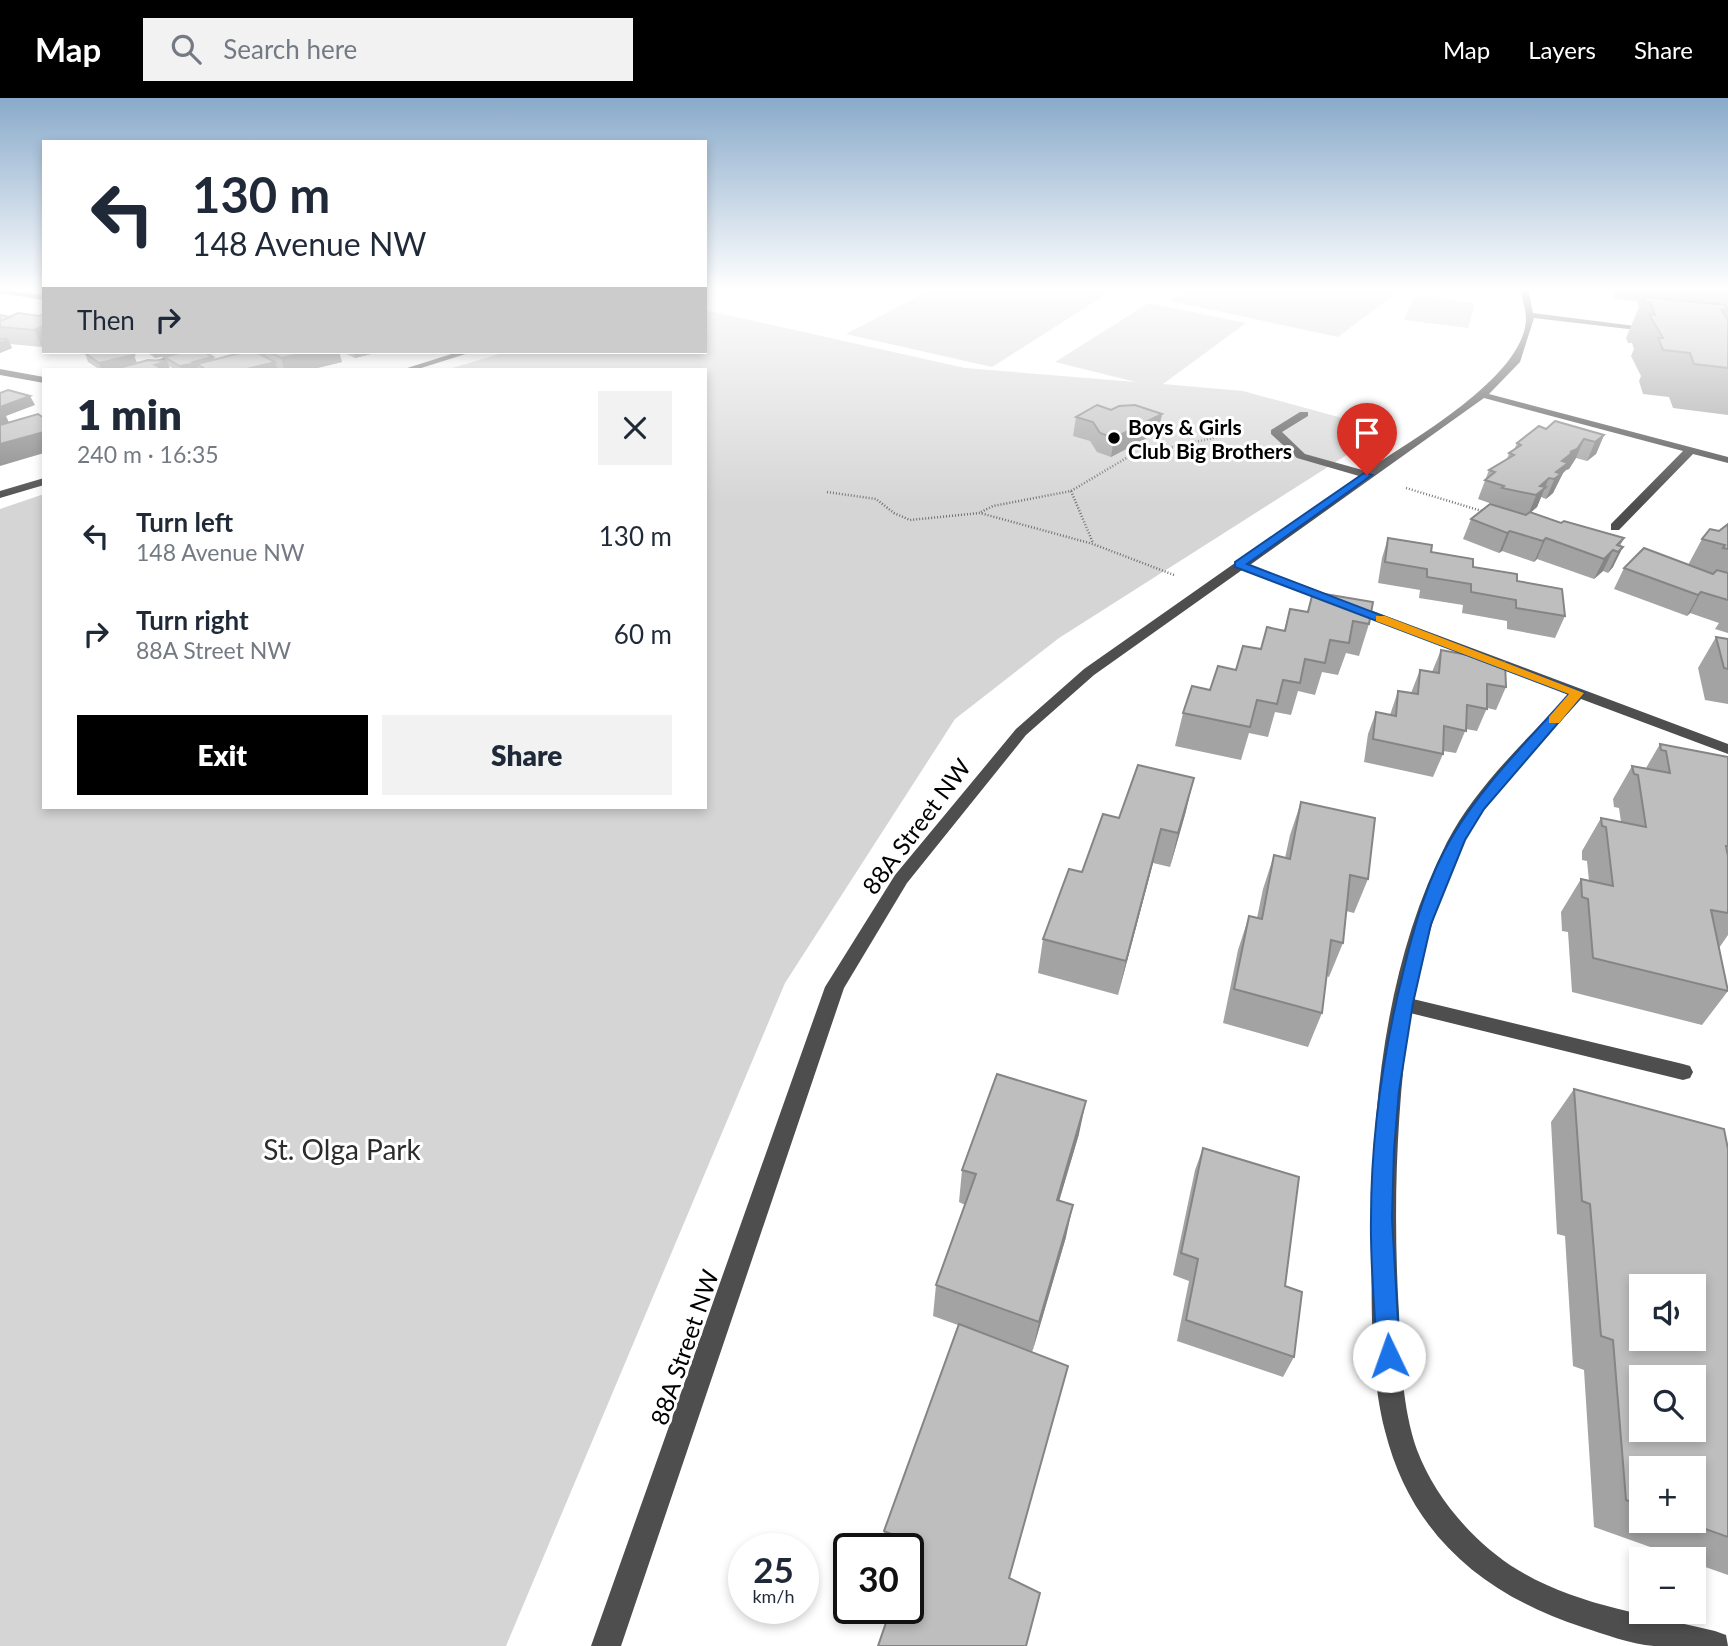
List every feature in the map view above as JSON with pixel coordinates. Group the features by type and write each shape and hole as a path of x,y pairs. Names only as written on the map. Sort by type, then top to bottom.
{"street":[{"path":"131,368 163,360"},
{"path":"413,368 439,360"},
{"name":"88A Street NW","path":"606,1646 835,987 901,879 1021,732 1088,672 1482,396 1516,360"},
{"path":"0,372 42,380"},
{"path":"1482,396 1728,460"},
{"path":"1304,414 1275,432 1301,456 1367,475"},
{"path":"1615,527 1691,450"},
{"path":"0,495 42,482"},
{"path":"1239,565 1728,749"},
{"path":"1578,693 1479,806 1457,840 1422,924 1404,1003 1390,1091 1381,1218 1390,1383 1399,1434 1410,1465 1428,1499 1459,1539 1487,1565 1525,1590 1570,1608 1715,1646"},
{"path":"1404,1003 1683,1072"}],"path":[{"path":"827,492 876,499 894,513 910,520 981,513 993,506 1071,491 1128,457 1250,429"},
{"path":"1367,475 1486,513"},
{"path":"1071,491 1093,544"},
{"path":"981,513 1093,544 1207,587"}],"green space":[{"name":"St. Olga Park","path":"478,360 930,360 965,368 1136,382 1055,362 1195,360 1163,384 1243,391 1386,430 1059,638 955,719 785,983 506,1646 0,1646 0,509 42,495 42,809 707,809 707,368 452,368"},
{"path":"962,360 1003,360 992,367"}],"building":[{"path":"147,360 167,361 155,365 161,368 119,368"},
{"path":"170,360 200,360 193,362 196,363 180,366"},
{"path":"212,360 275,362 251,368 203,368 197,364"},
{"path":"1693,360 1728,360 1728,368 1694,364"},
{"path":"8,390 30,396 0,407 0,393"},
{"path":"1097,405 1111,410 1119,406 1135,405 1162,414 1114,438 1100,433 1093,422 1076,417"},
{"path":"38,414 42,417 42,433 0,444 0,425"},
{"path":"1555,421 1604,435 1595,442 1584,439 1577,449 1562,461 1568,463 1556,472 1561,474 1554,479 1549,478 1540,486 1546,487 1536,495 1502,488 1504,486 1485,480 1495,472 1489,470 1514,455 1509,453 1521,445 1517,443 1539,426 1546,429"},
{"path":"1490,504 1624,538 1617,545 1623,547 1618,552 1613,550 1604,559 1546,538 1543,541 1510,531 1507,533 1471,519"},
{"path":"1728,524 1728,549 1723,548 1725,545 1702,539 1710,529 1719,531"},
{"path":"1388,538 1432,545 1431,552 1473,559 1473,567 1517,574 1517,581 1562,589 1565,616 1516,608 1516,600 1471,592 1471,584 1427,577 1427,569 1385,562"},
{"path":"1644,548 1713,574 1717,570 1728,573 1728,600 1701,592 1698,595 1624,568"},
{"path":"1313,592 1373,602 1369,624 1353,621 1349,643 1330,640 1325,663 1305,659 1300,683 1283,680 1277,704 1257,700 1250,727 1183,713 1192,686 1210,690 1218,666 1236,670 1243,646 1261,649 1267,627 1285,631 1290,609 1308,612"},
{"path":"1716,637 1728,639 1728,669 1724,668"},
{"path":"1441,650 1505,662 1506,687 1487,684 1487,709 1467,705 1466,731 1444,726 1443,754 1373,739 1376,712 1396,716 1398,691 1418,694 1420,670 1439,673"},
{"path":"1660,744 1728,757 1728,913 1711,910 1728,991 1593,958 1588,899 1582,897 1581,879 1613,886 1606,827 1602,826 1601,818 1646,827 1638,775 1634,774 1632,766 1670,773 1666,751 1661,750"},
{"path":"1138,765 1194,778 1178,833 1161,829 1126,961 1043,939 1069,869 1082,872 1103,814 1119,818"},
{"path":"1301,802 1375,818 1368,879 1350,875 1343,943 1331,940 1322,1013 1234,989 1249,916 1262,919 1274,855 1290,859"},
{"path":"997,1074 1086,1101 1057,1200 1073,1205 1039,1322 936,1285 976,1174 962,1170"},
{"path":"1574,1089 1724,1129 1728,1149 1728,1537 1706,1529 1706,1456 1629,1456 1629,1501 1626,1500 1613,1340 1601,1336 1590,1204 1582,1201"},
{"path":"1203,1148 1299,1177 1285,1286 1302,1292 1294,1357 1186,1320 1198,1259 1181,1253"},
{"path":"959,1324 1068,1366 1009,1578 1040,1593 1026,1646 878,1646 886,1624 924,1624 924,1533 884,1531"}],"slow traffic":[{"path":"1381,618 1578,693 1554,720"}],"place":[{"name":"Boys & Girls Club Big Brothers","path":"1114,438"}],"route":[{"path":"1367,475 1239,565 1578,693 1479,806 1457,840 1422,924 1404,1003 1384,1150 1381,1218 1389,1356"}]}
